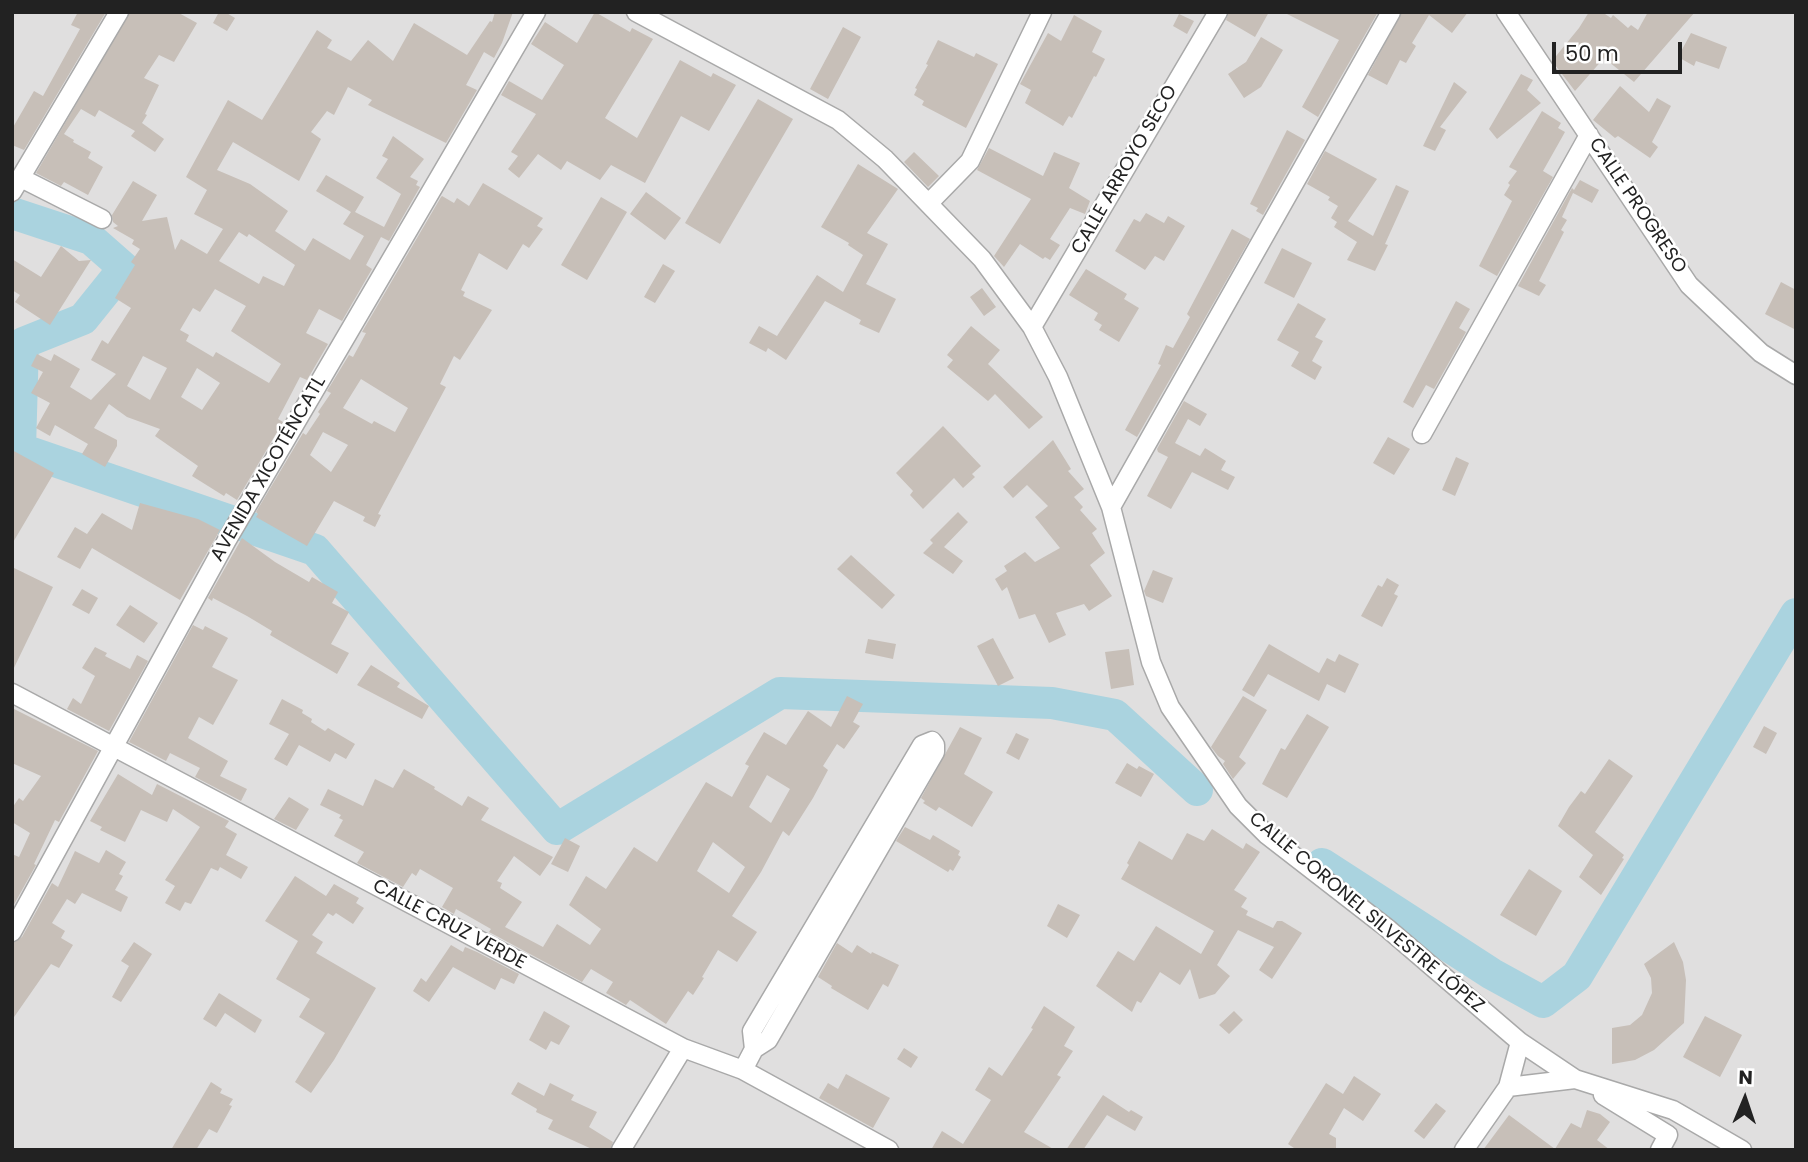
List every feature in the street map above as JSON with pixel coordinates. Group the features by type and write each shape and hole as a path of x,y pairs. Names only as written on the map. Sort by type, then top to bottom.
{"street":[{"path":"102,219 15,187 119,12"},
{"name":"AVENIDA XICOTÉNCATL","path":"12,932 227,540 536,12"},
{"name":"CALLE CORONEL SILVESTRE LÓPEZ","path":"636,12 838,120 885,159 982,259 1032,327 1058,377 1111,507 1151,662 1170,707 1238,806 1267,835 1387,928 1520,1042 1578,1081 1673,1110 1742,1150"},
{"path":"929,203 970,161 1042,12"},
{"name":"CALLE ARROYO SECO","path":"1032,327 1217,12"},
{"path":"1111,507 1391,12"},
{"name":"CALLE PROGRESO","path":"1513,16 1689,285 1761,353 1796,375"},
{"path":"1422,434 1589,135"},
{"name":"CALLE CRUZ VERDE","path":"12,693 683,1048 743,1070 889,1150"},
{"path":"743,1070 754,1048 752,1031 922,745 932,741 935,752 768,1040 754,1048"},
{"path":"1464,1150 1508,1087 1520,1042"},
{"path":"621,1150 683,1048"},
{"path":"1508,1087 1578,1081 1668,1135 1660,1150"}],"shaded area":[{"path":"12,12 1796,12 1796,1150 12,1150"}],"building":[{"path":"78,12 106,12 24,150 12,145 12,129 34,91 43,96 80,29 71,25"},
{"path":"130,12 177,12 197,23 174,62 159,55 144,78 159,85 142,123 164,139 155,152 131,136 135,131 99,110 95,117 81,109 64,134 91,152 88,158 103,167 88,195 64,182 61,186 36,173"},
{"path":"219,12 225,12 235,18 227,31 213,23"},
{"path":"495,12 513,12 494,58 484,52 466,85 477,90 446,143 368,105 372,100 348,87 334,115 327,111 311,132 321,139 299,181 233,142 217,170 250,184 288,211 275,231 305,251 313,238 350,260 364,236 343,224 351,212 316,191 326,175 364,197 355,212 384,227 401,194 376,178 388,159 382,156 393,136 424,159 410,177 418,181 416,185 420,187 389,241 381,237 366,265 372,269 342,321 319,309 306,333 328,344 307,380 300,377 278,419 283,422 237,500 226,493 224,496 192,476 198,466 155,436 160,429 127,417 109,404 94,428 117,440 117,446 105,467 82,454 88,444 55,425 50,436 36,428 50,403 31,393 43,372 31,366 37,354 51,361 54,354 80,369 70,387 91,400 116,374 91,360 102,340 108,344 131,308 115,298 135,265 131,262 140,249 132,244 134,240 113,228 118,226 113,222 112,215 133,181 157,195 142,221 167,217 175,250 181,239 207,254 223,229 194,214 207,190 186,177 228,100 262,120 317,30 332,40 327,48 351,61 368,40 393,61 414,23 467,55 490,21 492,22","holes":["239,232 247,237 249,234 295,265 284,286 263,276 259,284 219,261","215,289 246,306 231,331 281,364 269,383 216,352 213,357 186,341 189,335 180,330 193,308 200,312","143,356 167,368 150,400 127,386","197,368 220,383 202,410 181,397"]},
{"path":"595,12 630,32 632,28 653,39 605,118 637,138 680,60 711,77 713,73 736,85 709,131 681,116 645,183 611,165 600,180 567,161 561,170 538,154 519,178 508,169 518,156 511,152 536,114 501,95 509,81 542,100 564,65 531,44 545,22 577,43"},
{"path":"1229,12 1269,12 1255,37 1226,20"},
{"path":"1283,12 1378,12 1318,117 1302,107 1339,40"},
{"path":"1402,12 1468,12 1452,33 1429,15 1412,43 1416,46 1406,63 1400,60 1387,85 1368,75"},
{"path":"1589,12 1602,12 1611,18 1613,15 1628,28 1631,25 1638,30 1648,12 1695,12 1634,82 1604,58 1575,91 1552,61"},
{"path":"1179,14 1194,21 1187,34 1173,26"},
{"path":"1074,15 1102,31 1092,52 1105,59 1072,118 1069,116 1063,126 1025,103 1031,90 1020,84 1048,33 1061,41"},
{"path":"843,27 861,37 828,99 810,89"},
{"path":"1691,33 1727,47 1719,69 1696,61 1694,66 1678,57"},
{"path":"1261,37 1283,50 1261,87 1244,98 1228,74 1246,62"},
{"path":"938,40 974,57 976,53 998,64 966,128 922,105 924,101 914,95"},
{"path":"1521,74 1533,80 1527,90 1541,103 1497,139 1489,129"},
{"path":"1454,82 1467,92 1440,127 1446,130 1435,151 1423,146"},
{"path":"1620,86 1649,112 1657,98 1671,106 1652,142 1658,147 1650,158 1618,136 1615,138 1593,120"},
{"path":"758,99 793,119 720,244 685,223"},
{"path":"1542,111 1561,123 1558,128 1565,132 1543,171 1553,177 1497,276 1479,266 1512,201 1504,195 1510,185 1508,183 1517,171 1509,167"},
{"path":"1287,130 1305,140 1263,215 1256,211 1258,208 1250,204"},
{"path":"989,148 1043,176 1054,152 1080,163 1069,188 1090,201 1085,214 1070,208 1050,239 1060,245 1050,260 1045,257 1043,259 1020,244 1004,267 994,256 1031,199 977,170"},
{"path":"1325,151 1377,179 1348,221 1373,236 1396,185 1409,191 1375,271 1347,260 1357,242 1334,227 1337,222 1331,218 1338,206 1328,200 1330,197 1307,184"},
{"path":"914,152 939,176 928,187 904,162"},
{"path":"858,164 898,189 867,233 888,244 866,284 896,299 879,333 859,324 861,320 825,301 786,360 768,348 766,352 749,343 759,326 777,336 817,275 843,292 863,255 848,245 849,243 821,227"},
{"path":"1580,180 1599,190 1592,203 1573,193 1562,217 1567,220 1561,230 1564,232 1539,281 1546,285 1539,296 1518,286 1572,188 1574,190"},
{"path":"483,183 543,218 537,226 543,229 529,248 523,244 507,270 479,253 461,290 465,292 463,296 492,310 460,360 454,356 440,384 446,387 378,514 381,515 375,527 363,521 365,517 334,501 307,546 256,517 256,512 303,433 306,435 320,414 318,412 331,393 327,391 349,355 353,357 366,333 362,332 441,197 454,203 457,198 469,206","holes":["361,379 408,408 395,432 374,421 372,424 343,408","323,432 348,445 331,472 310,455"]},
{"path":"646,192 681,218 665,240 630,214"},
{"path":"601,197 627,212 587,280 561,265"},
{"path":"1146,213 1164,223 1168,216 1185,226 1164,261 1155,256 1145,270 1115,251 1134,219 1140,222"},
{"path":"1232,229 1250,239 1137,437 1125,430 1161,365 1158,364 1166,345 1173,348 1190,317 1187,314"},
{"path":"61,246 79,261 91,260 50,325 15,302 20,295 12,290 12,259 41,277"},
{"path":"1282,248 1312,263 1294,298 1264,283"},
{"path":"663,264 675,271 655,303 644,297"},
{"path":"1086,269 1127,294 1124,299 1139,308 1119,342 1099,330 1102,325 1094,320 1098,313 1069,295"},
{"path":"1781,282 1796,290 1796,330 1765,314"},
{"path":"982,288 996,307 984,316 970,297"},
{"path":"1456,301 1470,309 1459,328 1466,332 1434,389 1426,385 1413,408 1403,402"},
{"path":"1298,303 1326,319 1315,337 1323,341 1312,361 1322,367 1315,380 1291,366 1299,352 1277,340"},
{"path":"971,326 1000,350 988,364 1043,417 1029,429 995,394 988,401 947,367 953,360 947,355"},
{"path":"1184,401 1207,414 1200,426 1188,419 1175,443 1200,456 1205,448 1226,461 1221,470 1235,477 1228,490 1192,472 1171,509 1147,496 1168,457 1157,449"},
{"path":"943,426 981,466 972,474 975,477 963,488 954,478 923,509 910,495 913,491 896,473"},
{"path":"1388,437 1410,449 1394,475 1373,463"},
{"path":"1053,440 1071,469 1068,471 1084,489 1074,497 1083,507 1080,510 1097,529 1092,533 1105,553 1090,565 1112,596 1089,611 1084,604 1056,613 1066,635 1049,643 1035,614 1019,619 1007,587 1002,591 995,579 1007,571 1004,566 1025,552 1035,562 1060,548 1035,517 1048,506 1027,485 1013,498 1003,487"},
{"path":"12,450 54,473 12,544"},
{"path":"1456,457 1469,463 1455,496 1442,490"},
{"path":"140,503 198,519 220,530 180,600 92,548 80,569 57,557 75,527 87,534 102,513 132,530"},
{"path":"958,512 968,522 944,547 963,561 953,574 923,553 933,543 930,540"},
{"path":"242,538 309,582 312,577 338,592 332,603 349,612 331,644 349,653 337,674 270,635 272,631 247,616 208,598"},
{"path":"851,555 895,595 882,609 837,569"},
{"path":"12,567 53,587 12,672"},
{"path":"1153,570 1173,578 1163,603 1146,596 1144,591"},
{"path":"1387,578 1399,585 1394,594 1398,596 1382,627 1361,616 1378,585 1382,587"},
{"path":"82,589 98,598 89,614 72,605"},
{"path":"130,605 158,623 144,643 116,625"},
{"path":"193,625 203,630 205,626 228,638 212,667 238,680 213,725 199,717 188,738 228,761 220,776 247,789 241,801 195,777 200,768 170,753 166,761 129,742"},
{"path":"993,638 1014,678 998,686 977,646"},
{"path":"868,639 896,644 893,659 865,653"},
{"path":"1269,644 1319,673 1327,658 1335,662 1339,654 1359,664 1345,693 1327,684 1319,701 1268,674 1254,697 1242,690"},
{"path":"95,647 107,653 105,656 130,669 137,655 148,661 109,731 67,709 73,698 81,704 95,676 82,668"},
{"path":"1129,649 1134,685 1111,689 1105,652"},
{"path":"371,665 400,683 397,687 429,706 422,719 357,685"},
{"path":"847,696 863,704 853,722 860,726 844,749 837,744 823,766 828,770 813,798 789,836 783,831 761,872 732,916 757,932 737,962 718,950 693,995 688,991 666,1024 630,1000 626,1005 606,993 613,982 591,969 582,982 489,932 491,929 456,909 454,914 442,907 453,888 420,869 416,876 412,873 403,887 357,863 364,852 334,836 343,820 339,818 341,815 320,805 328,789 363,806 375,779 393,788 404,769 462,806 468,796 489,808 481,820 553,857 540,876 514,856 497,881 502,883 500,888 522,902 505,927 543,947 557,924 590,945 601,929 569,905 586,876 606,889 634,847 657,862 706,782 732,797 749,766 745,764 764,732 786,745 808,711 831,727","holes":["767,775 790,789 771,823 749,807","713,842 745,867 729,893 697,871"]},
{"path":"1243,696 1267,710 1239,757 1246,763 1233,779 1223,764 1225,761 1211,747"},
{"path":"282,699 303,710 302,713 312,719 311,722 325,731 328,728 355,744 346,759 335,753 330,762 299,745 287,766 274,759 289,734 269,724"},
{"path":"12,708 98,751 59,822 55,820 34,864 36,865 12,908 12,854 19,857 30,833 12,822 12,808 19,798 23,801 41,776 12,763"},
{"path":"1307,714 1329,727 1287,798 1262,784 1281,748 1285,750"},
{"path":"1764,726 1777,733 1766,754 1753,747"},
{"path":"960,727 982,738 964,774 993,792 972,827 939,807 936,811 923,803 925,801 921,798"},
{"path":"1016,733 1029,739 1019,760 1006,753"},
{"path":"1609,759 1633,776 1595,832 1624,855 1601,895 1579,877 1593,855 1558,826 1581,791 1585,794"},
{"path":"1127,763 1154,774 1141,797 1115,783"},
{"path":"118,774 152,795 157,784 229,821 225,827 237,834 226,855 248,867 241,879 220,867 218,871 211,868 191,904 185,902 180,911 165,903 175,886 165,880 200,827 173,809 167,822 141,810 125,842 100,830 102,827 90,821"},
{"path":"289,797 309,809 296,830 274,819"},
{"path":"905,827 930,840 933,835 960,851 958,855 961,857 953,871 950,869 948,872 896,841"},
{"path":"1212,829 1243,849 1246,843 1260,852 1234,890 1247,898 1241,907 1248,911 1246,915 1273,928 1277,921 1282,921 1302,933 1272,979 1259,970 1274,947 1238,930 1217,965 1230,976 1215,994 1199,999 1190,969 1180,985 1160,972 1141,1003 1137,1001 1132,1012 1096,986 1118,951 1134,961 1156,926 1201,954 1214,931 1121,879 1129,865 1127,863 1139,841 1172,860 1187,833 1204,841"},
{"path":"565,838 580,846 568,872 551,864"},
{"path":"106,850 126,862 119,874 123,876 115,890 128,897 121,912 82,893 75,904 67,899 52,923 65,931 61,938 73,945 59,968 51,964 12,1020 12,943 22,937 52,883 58,887 75,851 99,863"},
{"path":"1529,869 1562,891 1536,936 1500,915"},
{"path":"295,876 326,896 334,884 359,898 356,903 364,908 353,924 336,913 333,916 328,913 312,935 323,942 316,953 376,988 334,1060 311,1093 295,1082 325,1033 299,1017 310,999 276,979 298,941 265,921"},
{"path":"1058,904 1080,915 1067,938 1047,926"},
{"path":"134,942 152,954 121,1002 112,997 129,966 121,961"},
{"path":"1674,942 1683,962 1686,980 1684,1023 1654,1050 1635,1060 1612,1064 1612,1028 1630,1025 1642,1015 1652,993 1651,978 1644,964"},
{"path":"837,943 852,953 857,945 871,954 872,952 899,965 888,987 883,984 868,1010 818,977"},
{"path":"451,945 463,952 465,947 477,952 519,974 514,984 501,978 495,990 453,967 429,1002 413,991 421,978 426,982"},
{"path":"219,993 262,1020 255,1033 225,1013 216,1027 203,1019"},
{"path":"1044,1006 1075,1027 1064,1046 1073,1051 1057,1075 1061,1077 1024,1132 1055,1150 931,1150 942,1131 963,1144 991,1100 975,1090 989,1067 1002,1076 1033,1029 1031,1028"},
{"path":"544,1011 570,1026 559,1045 551,1041 546,1050 529,1040"},
{"path":"1234,1011 1243,1020 1229,1034 1219,1025"},
{"path":"1705,1016 1742,1035 1720,1077 1683,1057"},
{"path":"904,1048 918,1057 911,1068 897,1059"},
{"path":"846,1074 890,1098 873,1128 819,1098 828,1083 838,1089"},
{"path":"1354,1076 1381,1094 1363,1121 1344,1108 1329,1134 1336,1138 1336,1150 1297,1150 1288,1144 1326,1083 1343,1094"},
{"path":"211,1082 222,1089 220,1093 233,1099 217,1133 209,1129 196,1150 171,1150"},
{"path":"518,1082 544,1096 550,1083 574,1095 571,1100 597,1112 589,1127 613,1142 610,1150 594,1150 548,1129 553,1120 536,1112 537,1109 511,1094"},
{"path":"1103,1095 1129,1112 1131,1110 1143,1117 1135,1131 1107,1115 1083,1150 1066,1150"},
{"path":"1436,1103 1446,1111 1424,1139 1414,1131"},
{"path":"1587,1110 1600,1114 1610,1122 1597,1140 1610,1150 1483,1150 1509,1115 1555,1149 1571,1123 1581,1128"}],"waterway":[{"path":"12,213 91,239 124,268 83,319 23,343 20,449 315,550 557,829 780,693 1052,703 1115,715 1197,790"},
{"path":"1322,864 1492,974 1543,1002 1577,976 1796,614"}]}
